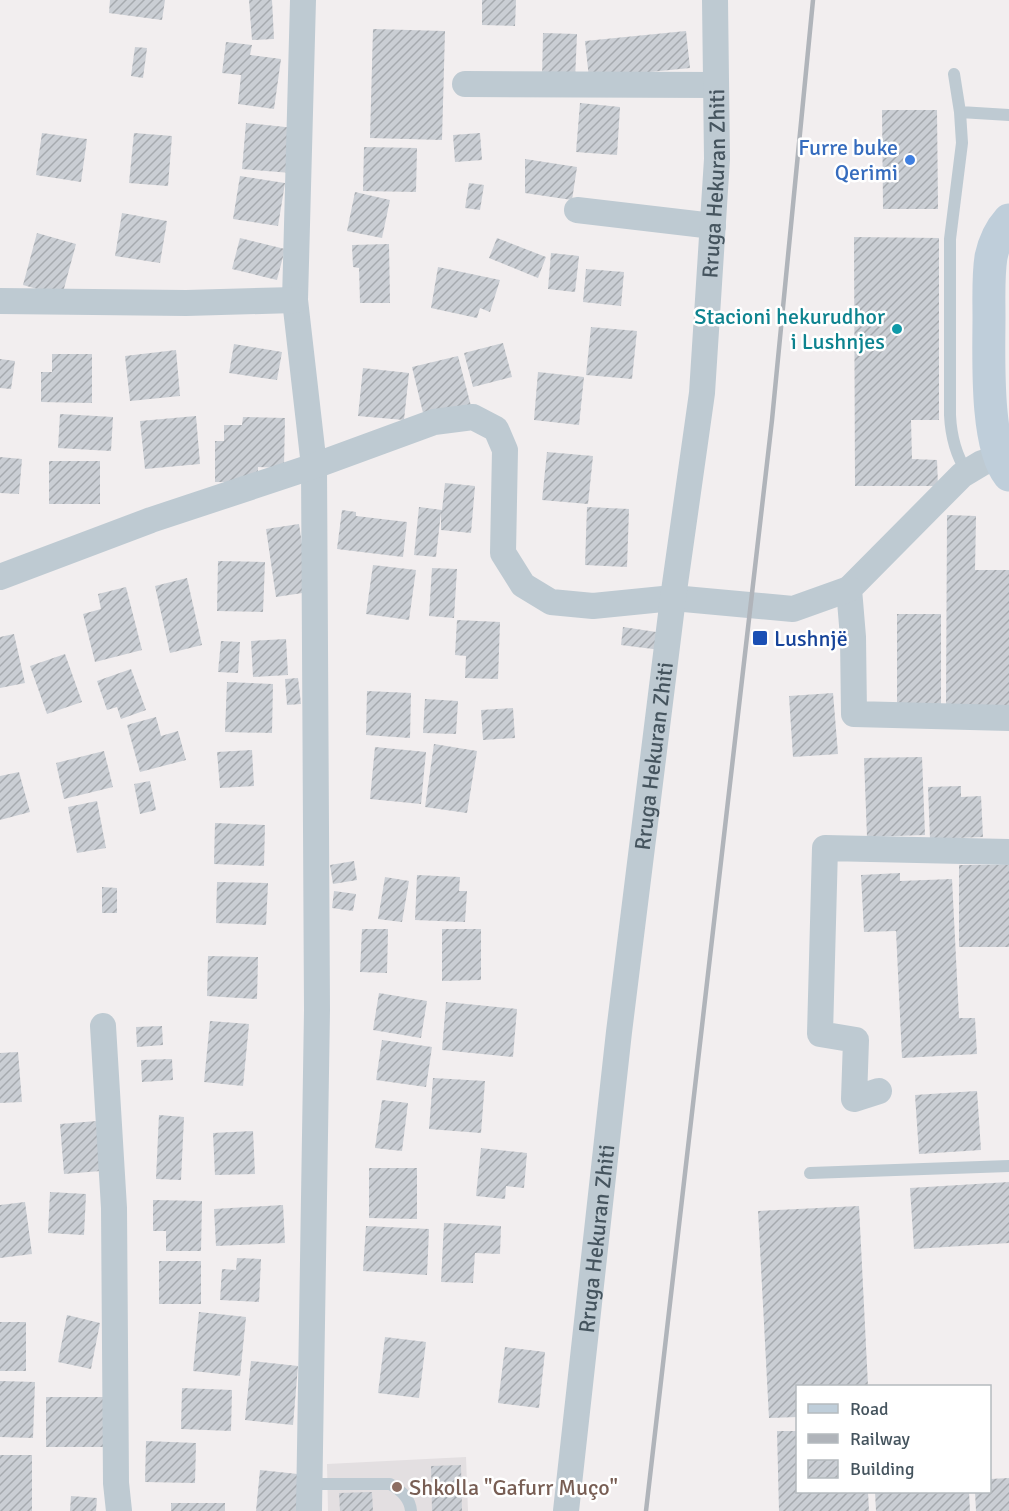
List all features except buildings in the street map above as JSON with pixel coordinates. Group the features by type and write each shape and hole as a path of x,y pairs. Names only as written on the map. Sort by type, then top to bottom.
{"main road":[{"path":"1004,466 993,425 990,378 990,279 991,259 995,245 1009,220"}],"street":[{"path":"303,0 295,300 314,466 318,1010 309,1511"},
{"name":"Rruga Hekuran Zhiti","path":"566,1511 621,1021 673,598 702,393 717,159 715,0"},
{"path":"465,84 716,85"},
{"path":"577,210 713,226"},
{"path":"0,301 186,303 295,300"},
{"path":"0,577 152,520 314,466 434,422 473,417 496,429 505,450 503,553 523,585 551,602 593,606 673,598 793,609 849,589 917,519 967,472 982,463 1004,466"},
{"path":"849,589 853,637 854,714 1009,718"},
{"path":"879,1091 854,1099 856,1040 820,1034 825,848 1009,852"},
{"path":"103,1026 114,1208 116,1483 119,1511"}],"lane":[{"path":"954,74 960,112 961,159 950,239 950,415 953,444 967,472"},
{"path":"960,112 1009,115"},
{"path":"810,1173 1009,1166"},
{"path":"309,1484 390,1484 400,1490 410,1503 411,1511"}],"shaded area":[{"name":"Shkolla \"Gafurr Muço\"","path":"466,1457 468,1511 328,1511 327,1464"}],"railway":[{"path":"646,1511 772,420 813,0"}],"place":[{"name":"Furre buke Qerimi","path":"910,160"},
{"name":"Stacioni hekurudhor i Lushnjes","path":"897,329"},
{"name":"Lushnjë","path":"760,638"},
{"name":"Shkolla \"Gafurr Muço\"","path":"397,1487"}]}
